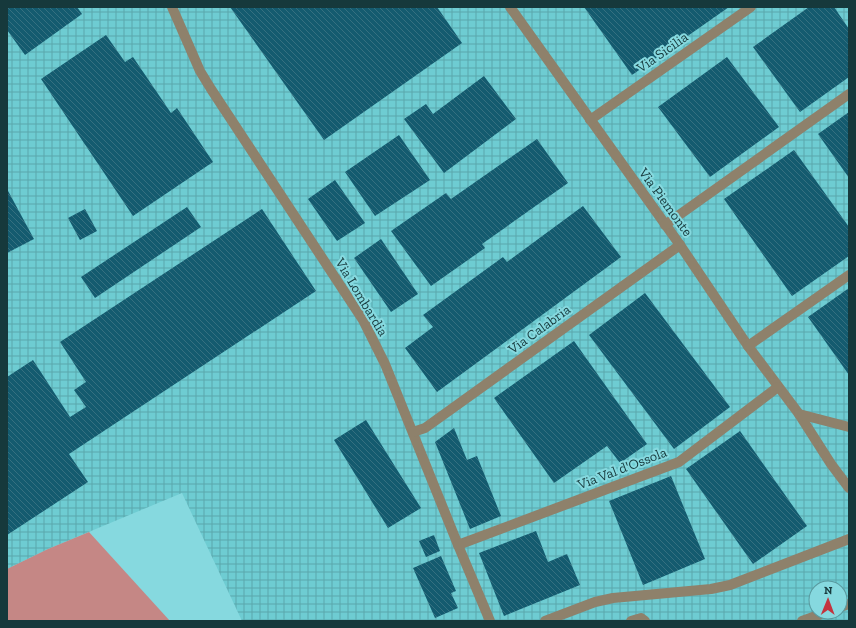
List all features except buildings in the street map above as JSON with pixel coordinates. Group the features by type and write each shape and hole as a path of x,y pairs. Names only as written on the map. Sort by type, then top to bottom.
{"street":[{"name":"Via Lombardia","path":"172,7 200,70 363,320 385,364 490,621"},
{"name":"Via Piemonte","path":"510,7 680,245 748,346 799,414 849,488"},
{"name":"Via Sicilia","path":"590,120 751,7"},
{"path":"665,225 849,94"},
{"name":"Via Calabria","path":"413,432 425,428 680,245"},
{"path":"748,346 849,275"},
{"name":"Via Val d'Ossola","path":"458,545 679,462 778,387"},
{"path":"799,414 849,426"},
{"path":"545,621 595,602 613,598 711,589 730,584 849,539"},
{"path":"631,621 641,618 645,621"}],"shaded area":[{"path":"7,7 849,7 849,621 242,621 182,493 48,549 7,569"},
{"path":"89,532 170,621 7,621 7,569 48,549"}]}
